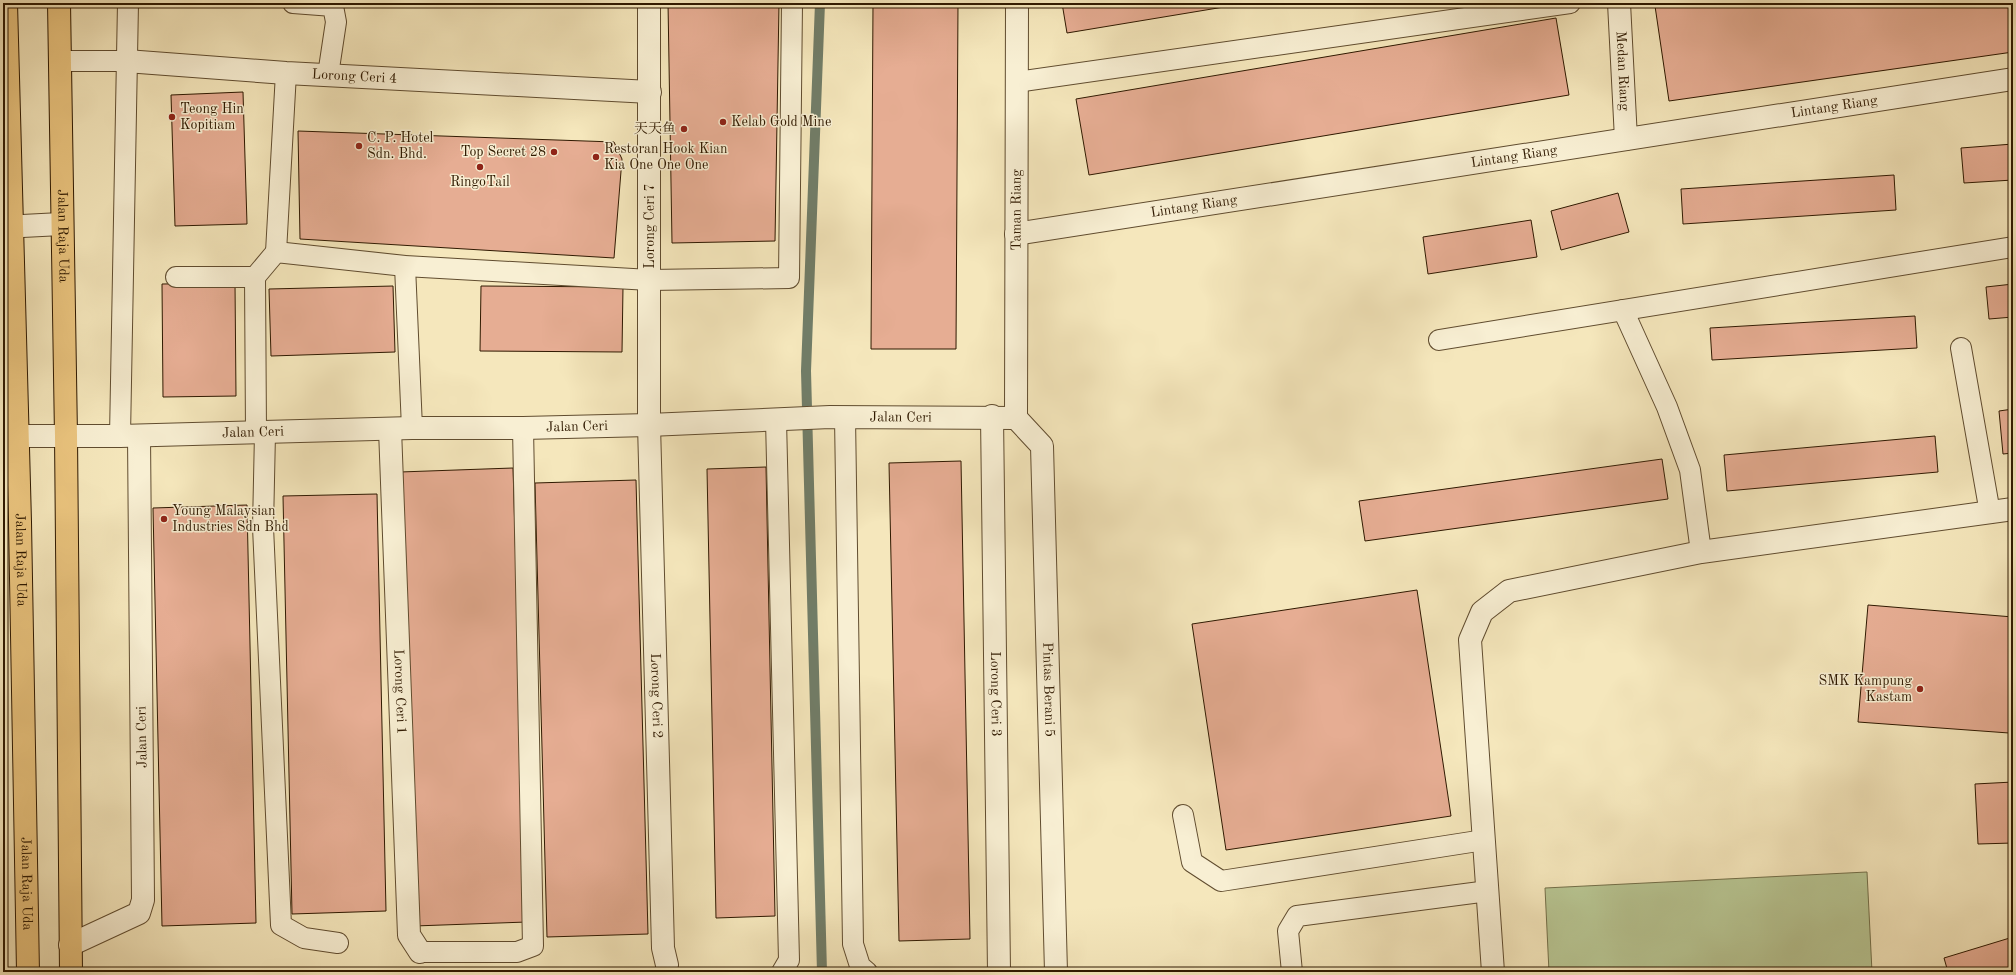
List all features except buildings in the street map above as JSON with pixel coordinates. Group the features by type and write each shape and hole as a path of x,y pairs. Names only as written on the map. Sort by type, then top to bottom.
{"main road":[{"name":"Jalan Raja Uda","path":"6,3 7,226 18,436 28,972"},
{"name":"Jalan Raja Uda","path":"58,3 66,436 71,972"}],"street":[{"name":"Lorong Ceri 7","path":"649,3 649,425"},
{"name":"Taman Riang","path":"1016,418 1017,3"},
{"name":"Medan Riang","path":"1619,3 1626,140"},
{"name":"Lorong Ceri 4","path":"126,62 328,76 650,92"},
{"name":"Lintang Riang","path":"1016,234 2013,79"},
{"path":"7,226 61,224"},
{"name":"Jalan Ceri","path":"18,436 130,436 412,428 523,428 649,425 837,417 992,416 1016,418"},
{"name":"Lorong Ceri 3","path":"992,416 999,972"},
{"name":"Pintas Berani 5","path":"1016,418 1042,446 1056,972"},
{"name":"Lorong Ceri 2","path":"649,425 663,948 670,969"},
{"name":"Lorong Ceri 1","path":"390,429 409,935 420,952"},
{"name":"Jalan Ceri","path":"70,945 139,913 143,900 130,436"},
{"path":"1493,972 1470,640 1482,612 1509,591 1702,552 2013,510"}],"lane":[{"path":"128,3 126,62 130,436"},
{"path":"293,3 332,6 336,22 328,76"},
{"path":"276,252 405,266 650,280 789,278 792,3"},
{"path":"1016,82 1570,3"},
{"name":"Lorong Ceri 4","path":"59,61 126,62"},
{"path":"286,73 276,252 255,277 263,527 281,925 304,938 338,943"},
{"path":"1439,340 2013,247"},
{"path":"405,266 412,428"},
{"path":"176,277 255,277"},
{"path":"1623,310 1667,407 1690,470 1702,552"},
{"path":"1962,348 1990,512"},
{"path":"837,417 853,944 860,966 867,972"},
{"path":"782,972 789,960 783,420"},
{"path":"420,952 517,952 533,946 523,428"},
{"path":"1183,815 1192,862 1221,881 1484,840"},
{"path":"1292,972 1288,931 1297,916 1488,891"}],"green space":[{"path":"1867,872 1872,972 1549,972 1545,888"}],"waterway":[{"path":"820,3 806,371 822,972"}],"place":[{"name":"Teong Hin Kopitiam","path":"172,117"},
{"name":"Kelab Gold Mine","path":"723,122"},
{"name":"天天鱼","path":"684,129"},
{"name":"C. P. Hotel Sdn. Bhd.","path":"359,146"},
{"name":"Top Secret 28","path":"554,152"},
{"name":"Restoran Hook Kian Kia One One One","path":"596,157"},
{"name":"RingoTail","path":"480,167"},
{"name":"Young Malaysian Industries Sdn Bhd","path":"164,519"},
{"name":"SMK Kampung Kastam","path":"1920,689"}]}
